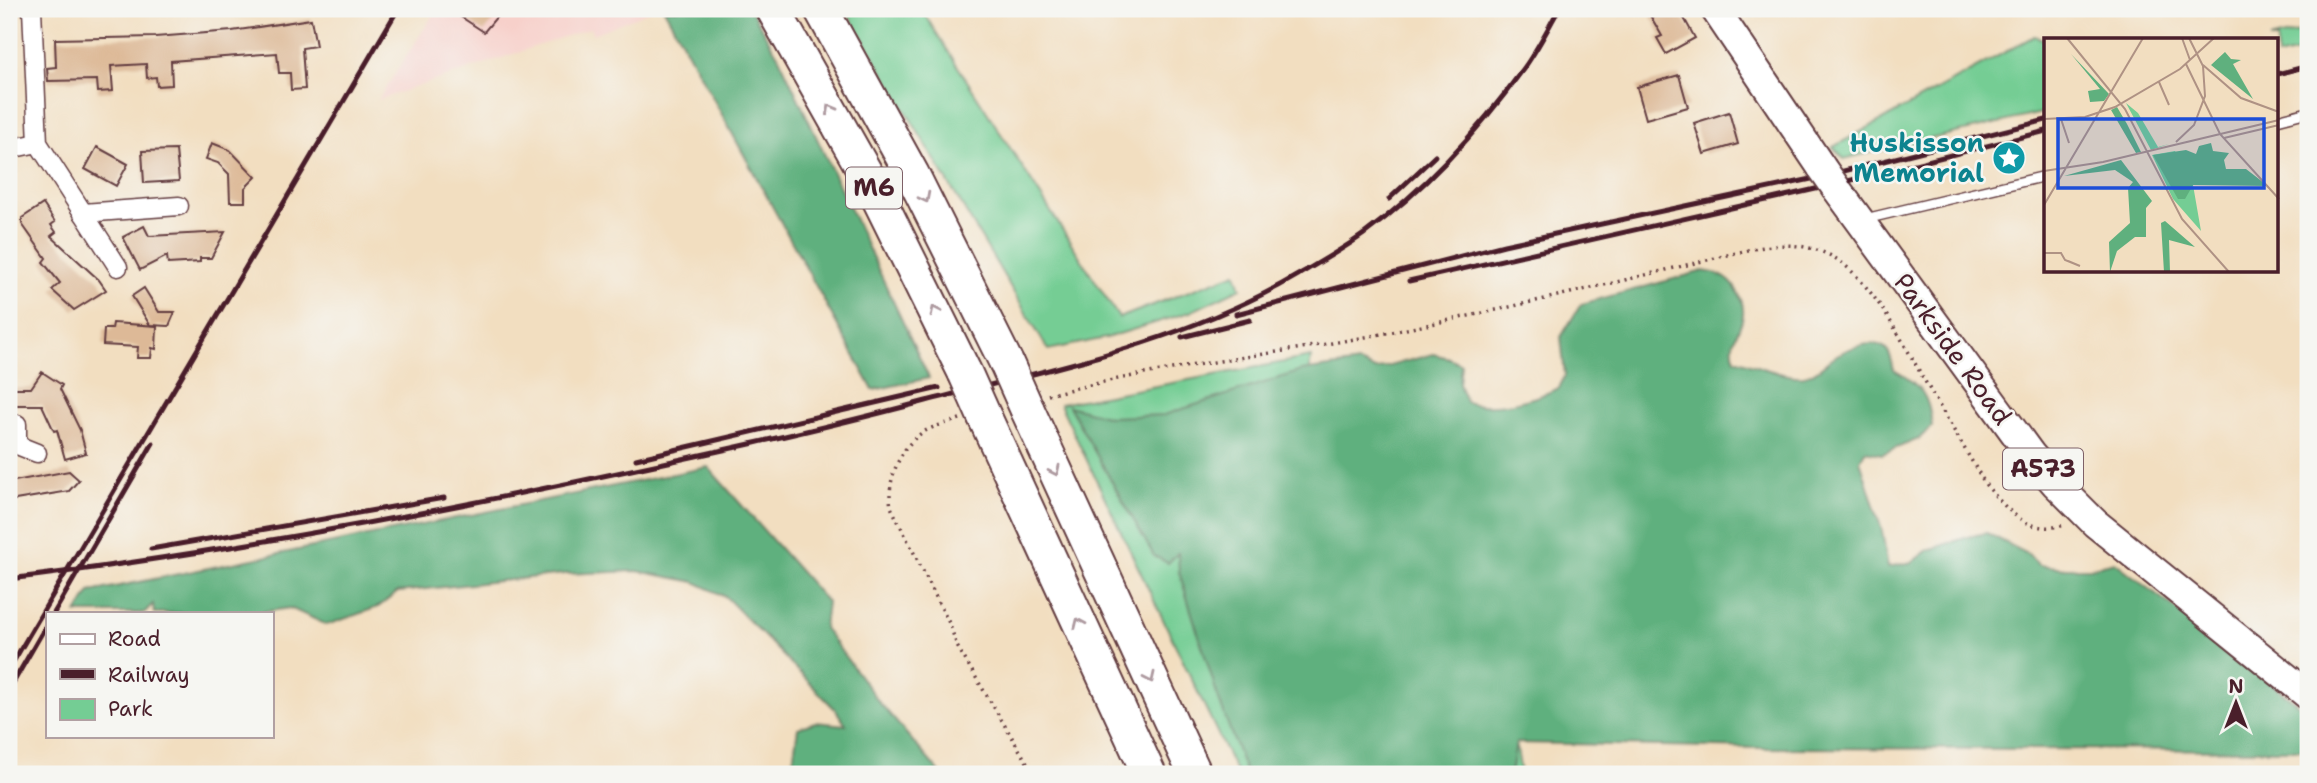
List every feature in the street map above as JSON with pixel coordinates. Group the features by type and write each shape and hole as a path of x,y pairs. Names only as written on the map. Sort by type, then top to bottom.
{"highway":[{"name":"M6","path":"773,9 870,181 965,373 972,418 1149,774"},
{"name":"M6","path":"821,9 919,186 1006,362 1032,403 1195,774"}],"main road":[{"name":"Parkside Road","path":"1715,9 1829,178 2031,455 2082,511 2308,695"}],"street":[{"path":"32,9 38,143 118,267"},
{"path":"9,149 38,143"},
{"path":"83,213 179,206"},
{"path":"17,424 13,446 37,453"}],"lane":[{"path":"2278,120 2308,112"},
{"path":"1860,221 2044,176"}],"path":[{"path":"1032,403 1128,375 1277,354 1379,335 1760,248 1792,244 1829,254 1848,269 1880,306 1986,485 2006,508 2029,525 2046,529 2073,522 2082,511"},
{"path":"972,418 927,430 902,454 891,479 891,507 950,625 957,646 1034,774"}],"shaded area":[{"path":"437,9 655,9 593,34 590,28 378,100"}],"green space":[{"path":"664,9 750,9 779,57 929,378 873,390"},
{"path":"845,9 921,9 1119,318 1236,273 1241,288 1190,312 1106,338 1048,350"},
{"path":"2308,30 2308,50 2278,57 2277,38"},
{"path":"2034,36 2044,39 2044,112 1844,159 1833,147"},
{"path":"1703,271 1726,278 1742,301 1742,320 1733,342 1735,359 1779,373 1804,376 1843,352 1875,344 1887,350 1894,370 1922,392 1929,406 1932,426 1919,439 1882,454 1865,451 1860,460 1882,531 1888,567 1912,562 1928,550 1987,533 2026,553 2039,565 2090,568 2115,562 2308,712 2308,750 1761,748 1516,743 1511,774 1246,774 1218,697 1179,572 1178,553 1168,563 1154,556 1069,406 1110,417 1164,415 1301,371 1359,363 1375,370 1433,354 1461,364 1459,384 1466,402 1488,405 1513,403 1559,388 1565,376 1561,337 1581,304"},
{"path":"1311,357 1305,405 1516,743 1521,774 1237,774 1060,404"},
{"path":"708,467 827,602 824,628 879,702 941,774 791,774 798,728 815,722 846,725 835,709 726,597 695,582 637,571 564,574 398,592 378,607 327,625 290,608 263,612 154,612 153,604 145,612 78,612 90,592"}],"building":[{"path":"449,9 503,9 484,32"},
{"path":"1665,9 1679,9 1695,38 1666,54 1657,38 1662,36 1651,17"},
{"path":"311,19 316,46 302,48 305,89 291,90 290,73 279,73 277,53 171,61 172,85 157,86 156,77 147,78 146,64 111,66 113,91 98,92 97,80 48,81 47,68 56,67 55,39 155,37 232,31"},
{"path":"1679,75 1688,107 1646,119 1637,87"},
{"path":"1729,112 1738,144 1704,154 1694,123"},
{"path":"212,143 230,150 256,177 245,188 245,202 230,202 229,174 218,163 206,159"},
{"path":"97,147 128,164 116,186 85,169"},
{"path":"176,150 179,181 144,183 142,151"},
{"path":"43,204 55,222 51,225 56,232 51,236 99,280 106,290 74,310 52,290 60,283 43,262 46,258 22,224 22,218"},
{"path":"144,226 149,236 225,232 211,258 200,258 200,262 168,264 167,256 140,270 123,237"},
{"path":"144,288 159,312 175,312 169,326 150,325 132,296"},
{"path":"113,323 157,326 156,349 152,348 151,358 137,358 138,347 103,345 104,329 112,329"},
{"path":"42,372 62,385 60,389 80,430 86,453 65,459 57,430 54,431 42,405 11,405 12,388 31,388"},
{"path":"69,471 79,480 69,491 9,501 9,482"}],"railway":[{"path":"9,669 398,9"},
{"path":"9,579 151,560 293,536 575,482 839,423 1069,365 1164,336 1255,298 1298,275 1364,234 1409,198 1450,157 1507,91 1529,61 1559,9"},
{"path":"2278,74 2308,66"},
{"path":"1236,314 1504,245 1816,178 2044,121"},
{"path":"1409,281 1820,188 2044,132"},
{"path":"1389,199 1435,156"},
{"path":"1182,337 1250,320"},
{"path":"636,459 939,388"},
{"path":"55,612 153,443"},
{"path":"151,549 444,498"},
{"path":"9,690 46,626"}],"place":[{"name":"Huskisson Memorial","path":"2009,158"}]}
